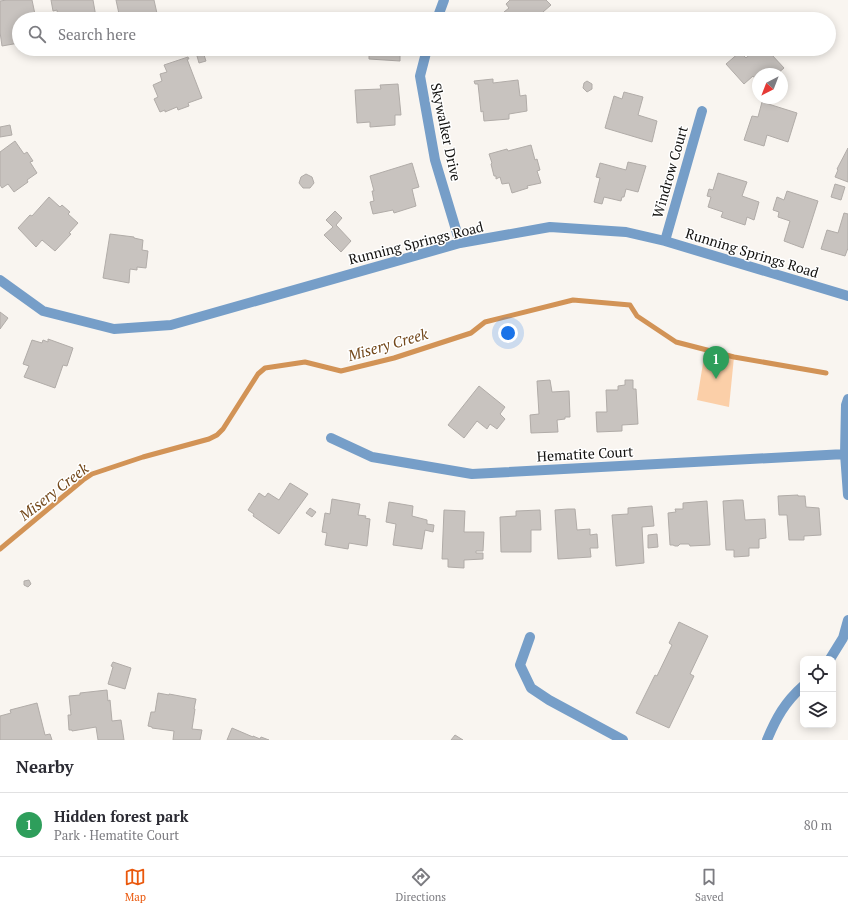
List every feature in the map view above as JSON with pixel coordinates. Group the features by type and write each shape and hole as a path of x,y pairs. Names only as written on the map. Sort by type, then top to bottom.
{"street":[{"path":"440,12 444,0"},
{"name":"Skywalker Drive","path":"425,56 420,76 435,160 460,243"},
{"name":"Windrow Court","path":"665,241 702,111"},
{"name":"Running Springs Road","path":"0,280 43,311 114,328 170,324 460,243 550,227 626,232 665,241 848,296"},
{"path":"848,399 846,405 845,454 848,495"},
{"name":"Hematite Court","path":"331,438 372,457 472,474 845,454"},
{"path":"832,656 843,638 848,620"},
{"path":"530,637 520,665 531,688 549,700 624,740"},
{"path":"767,740 775,720 800,689"}],"shaded area":[{"path":"705,351 734,357 729,407 697,400"}],"building":[{"path":"32,0 35,12 12,12 12,44 2,46 0,32 0,1"},
{"path":"51,0 93,0 95,12 57,12 57,10 53,11"},
{"path":"116,0 154,0 157,12 119,12"},
{"path":"510,0 546,0 551,5 543,12 504,12 509,8 506,4"},
{"path":"197,56 204,56 206,61 199,63"},
{"path":"369,56 400,56 400,61 369,59"},
{"path":"735,56 744,56 746,58 748,56 773,56 784,68 752,68 752,77 744,84 726,64"},
{"path":"188,57 189,59 187,59 202,98 188,103 189,106 178,110 177,107 165,112 165,110 160,112 154,99 158,97 153,85 162,81 160,74 167,72 164,65"},
{"path":"493,79 493,83 518,80 520,96 526,95 527,111 509,114 509,119 484,121 483,111 481,112 478,84 475,84 474,81"},
{"path":"587,81 592,84 592,89 587,92 583,88 584,83"},
{"path":"398,84 401,115 395,115 395,125 370,127 370,122 357,123 355,90 381,89 380,85"},
{"path":"624,92 643,97 638,115 657,121 652,142 605,128 614,96 622,99"},
{"path":"761,104 768,104 797,113 788,142 767,135 764,146 744,140 752,116 758,117"},
{"path":"10,125 12,135 0,137 0,127"},
{"path":"15,141 24,154 27,152 33,161 30,162 37,173 27,180 28,182 14,192 8,184 2,188 0,185 0,152"},
{"path":"531,145 535,160 537,159 540,170 537,171 541,183 527,186 528,188 512,193 509,183 502,184 500,177 496,179 496,176 494,176 489,154"},
{"path":"848,148 848,182 835,177 838,170 837,169"},
{"path":"628,162 646,166 638,192 626,189 624,197 622,197 621,201 604,197 602,204 594,202 600,178 596,177 600,163 626,170"},
{"path":"412,163 419,187 412,189 416,206 394,213 393,210 373,214 370,202 374,201 372,191 374,191 370,176"},
{"path":"718,173 747,182 742,196 759,202 754,220 747,217 745,225 721,217 723,212 708,207 711,197 707,196 709,189 713,190"},
{"path":"306,174 312,177 314,183 310,188 303,188 299,183 301,177"},
{"path":"835,184 845,187 841,200 831,197"},
{"path":"787,191 818,201 803,248 784,241 790,221 778,217 779,212 773,210 777,197 784,200"},
{"path":"49,197 60,207 62,205 70,212 68,214 78,223 69,233 71,234 55,251 42,240 36,247 18,228 30,215 32,216"},
{"path":"335,211 342,218 336,225 351,241 341,252 324,235 333,227 326,220"},
{"path":"844,213 848,214 848,248 845,256 821,249 827,230 838,233"},
{"path":"110,234 134,237 143,240 142,250 148,251 146,268 137,267 137,270 130,269 129,283 103,278"},
{"path":"0,312 8,318 0,329"},
{"path":"48,339 73,348 67,366 63,365 55,388 24,377 29,366 23,364 32,340 42,343 43,340 48,342"},
{"path":"550,380 552,392 569,391 570,417 557,420 558,432 531,433 530,415 539,414 537,381"},
{"path":"625,380 633,380 633,389 636,389 638,424 622,425 622,431 597,432 596,412 607,412 606,390 618,390 618,386 625,385"},
{"path":"479,386 505,407 500,414 505,419 497,429 490,424 487,429 477,421 464,438 448,425"},
{"path":"290,483 308,494 279,534 253,516 254,514 248,510 259,493 265,497 268,493 279,500"},
{"path":"778,496 805,496 806,507 819,508 821,535 804,536 804,540 789,540 787,515 779,515"},
{"path":"332,499 360,504 358,515 366,516 365,518 370,519 367,546 349,543 348,549 325,545 327,533 322,532 325,513 330,514"},
{"path":"743,500 745,520 765,519 766,538 759,539 759,548 749,548 749,556 734,557 734,550 726,550 723,501"},
{"path":"707,501 710,545 670,545 668,513 676,512 675,509 683,509 683,503"},
{"path":"389,502 413,506 412,516 427,520 427,524 434,525 433,532 425,530 422,549 393,545 396,524 386,522"},
{"path":"652,506 654,526 642,527 644,563 616,566 612,515 628,514 628,508"},
{"path":"310,508 316,512 312,517 306,513"},
{"path":"575,509 577,530 590,529 590,535 597,534 598,548 590,548 591,557 558,559 555,510"},
{"path":"444,510 465,511 464,532 484,532 483,551 476,551 476,553 483,553 483,559 464,560 464,568 448,567 448,559 442,559"},
{"path":"540,510 541,530 531,530 531,552 501,552 500,517 516,516 516,511"},
{"path":"657,534 658,547 648,548 648,535"},
{"path":"29,580 31,584 28,587 24,585 24,581"},
{"path":"679,622 708,636 690,674 694,676 669,728 636,713 655,675 657,676 672,645 669,643"},
{"path":"113,662 131,668 125,689 108,684"},
{"path":"107,690 108,701 110,700 112,721 121,720 124,740 98,740 96,727 72,731 69,730 68,715 71,715 69,696 80,695 80,693"},
{"path":"158,693 196,699 192,729 202,730 200,740 173,740 174,731 152,728 148,726 151,712 155,712"},
{"path":"37,703 45,735 50,734 52,740 0,740 0,716 11,713 10,710"},
{"path":"232,728 253,737 260,739 261,737 269,740 227,740"},
{"path":"455,735 463,740 451,740"}],"waterway":[{"name":"Misery Creek","path":"0,549 92,474 143,457 209,439 217,435 223,429 258,374 265,368 305,362 341,371 394,358 471,333 485,322 573,300 630,305 637,316 676,342 734,357 826,373"}],"place":[{"name":"Hidden forest park","path":"716,379"}]}
